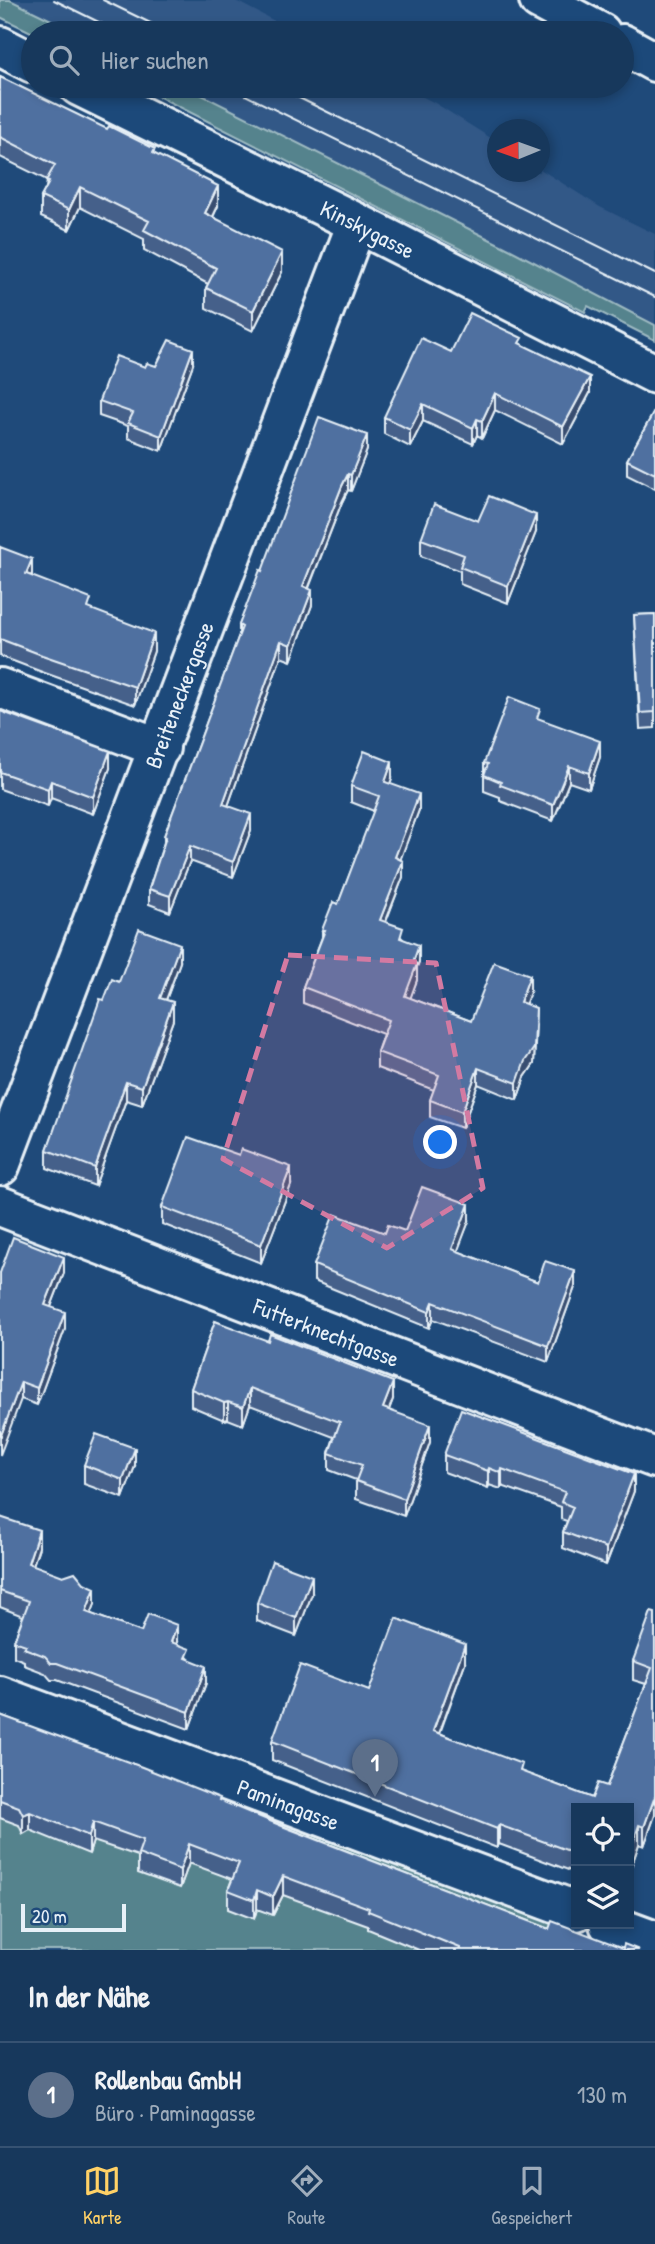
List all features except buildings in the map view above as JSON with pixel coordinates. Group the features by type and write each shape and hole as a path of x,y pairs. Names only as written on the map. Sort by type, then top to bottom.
{"street":[{"path":"539,0 578,21"},
{"path":"0,46 21,57"},
{"path":"634,51 655,62"},
{"name":"Kinskygasse","path":"103,98 655,374"},
{"name":"Breiteneckergasse","path":"0,1166 357,223"},
{"path":"0,688 160,748"},
{"name":"Futterknechtgasse","path":"0,1206 655,1458"},
{"name":"Paminagasse","path":"0,1696 571,1909"},
{"path":"623,1929 655,1941"}],"highlighted area":[{"path":"288,955 436,963 483,1188 387,1248 223,1159"}],"shaded area":[{"path":"10,0 234,0 275,21 53,21"},
{"path":"208,98 425,98 435,103 487,136 487,182 550,182 550,175 600,207 655,234 655,325"}],"green space":[{"path":"0,0 10,0 53,21 21,21 21,27 0,17"},
{"path":"162,98 208,98 655,325 655,340 588,306 585,312"},
{"path":"0,1720 626,1950 0,1950"}],"tram line":[{"path":"54,0 97,21"},
{"path":"103,0 146,21"},
{"path":"251,98 655,297"},
{"path":"299,98 655,274"}],"place":[{"name":"Rollenbau GmbH","path":"375,1797"}]}
